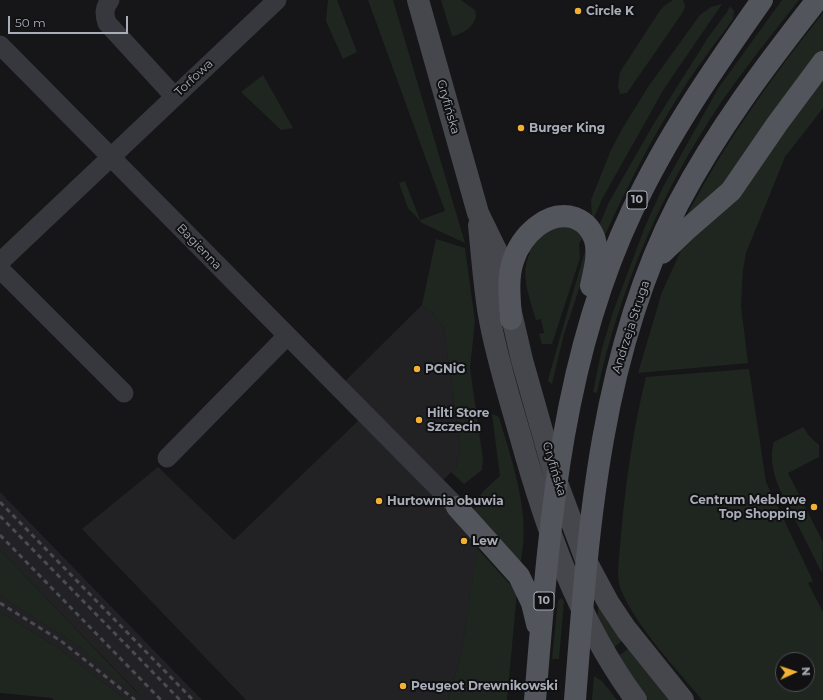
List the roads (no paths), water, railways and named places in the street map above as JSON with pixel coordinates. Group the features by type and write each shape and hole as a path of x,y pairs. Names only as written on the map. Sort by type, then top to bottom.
{"main road":[{"name":"10","path":"535,700 556,480 574,380 588,328 607,271 644,185 694,97 762,0"},
{"name":"Andrzeja Struga","path":"575,700 596,480 606,416 621,352 649,272 677,206 726,122 758,76 817,0"},
{"path":"649,272 668,245 731,191 777,124 823,62"},
{"path":"511,319 511,267 524,239 537,227 553,218 568,217 584,223 594,238 596,259 574,380"},
{"path":"457,507 522,580 528,592 536,617 540,648"}],"street":[{"path":"110,0 106,6 104,15 107,24 174,96"},
{"name":"Torfowa","path":"111,157 277,0"},
{"name":"Gryfińska","path":"418,0 478,213 497,252 511,319 556,480 587,563 608,602 624,626 683,700"},
{"name":"Bagienna","path":"0,45 286,337 457,507"},
{"path":"0,262 111,157"},
{"name":"Gryfińska","path":"478,213 483,270 494,340 550,537 583,612 607,658 636,700"},
{"path":"0,269 124,393"},
{"path":"167,458 286,337"}],"railway":[{"path":"0,502 193,700"},
{"path":"0,516 180,700"},
{"path":"0,535 161,700"},
{"path":"0,603 61,641 135,700"}],"place":[{"name":"Circle K","path":"578,11"},
{"name":"Burger King","path":"521,128"},
{"name":"PGNiG","path":"417,369"},
{"name":"Hilti Store Szczecin","path":"419,420"},
{"name":"Hurtownia obuwia","path":"379,501"},
{"name":"Centrum Meblowe Top Shopping","path":"814,507"},
{"name":"Lew","path":"464,541"},
{"name":"Peugeot Drewnikowski","path":"403,686"}]}
